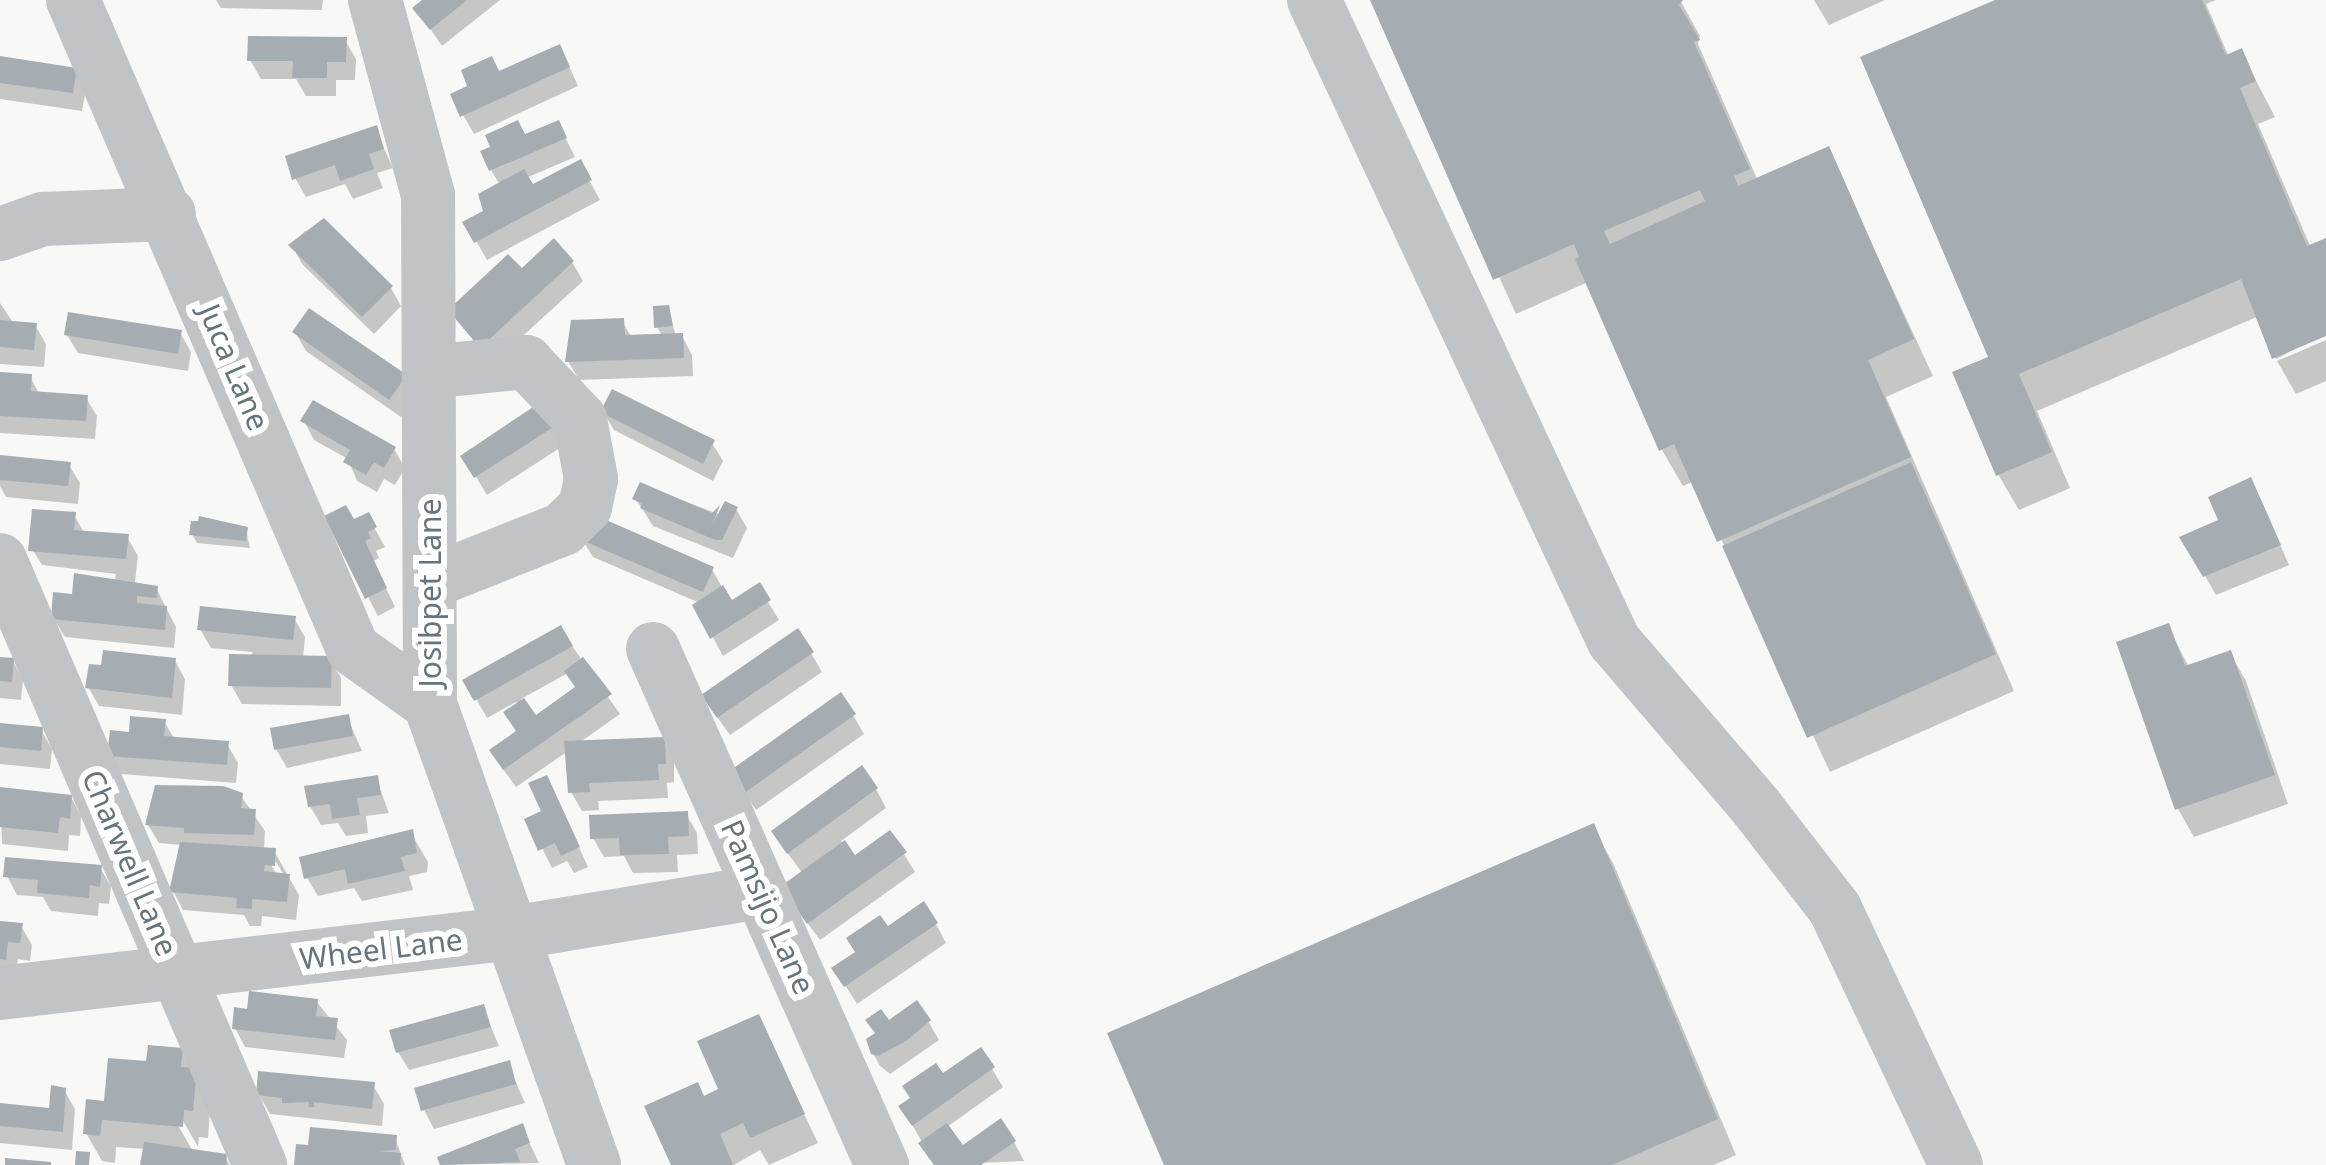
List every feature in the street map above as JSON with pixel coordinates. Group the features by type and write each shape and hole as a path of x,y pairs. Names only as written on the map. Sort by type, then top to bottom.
{"street":[{"name":"Juca Lane","path":"73,0 170,214 353,649 430,704"},
{"name":"Josibpet Lane","path":"375,0 428,195 430,704 594,1165"},
{"path":"1315,0 1614,641 1757,808 1835,909 1956,1165"},
{"path":"0,234 43,219 170,214"},
{"path":"429,372 526,362 580,419 591,479 585,507 563,530 430,582"},
{"name":"Charwell Lane","path":"0,560 260,1165"},
{"name":"Pamsijo Lane","path":"653,649 882,1165"},
{"name":"Wheel Lane","path":"0,993 512,933 761,892"}],"building":[{"path":"422,0 467,0 430,30 412,8"},
{"path":"1370,0 1683,0 1679,5 1700,40 1694,42 1750,169 1734,176 1738,186 1829,146 1914,339 1868,360 1911,457 1717,542 1674,444 1659,451 1575,259 1579,257 1574,244 1493,280","holes":["1700,190 1705,201 1610,244 1604,231"]},
{"path":"1995,0 2202,0 2226,55 2242,48 2256,81 2240,88 2307,246 2326,238 2326,336 2272,359 2241,279 2019,374 2052,452 1996,476 1952,372 1988,357 1860,57"},
{"path":"248,36 347,37 346,62 327,62 327,78 292,78 293,61 247,61"},
{"path":"560,44 570,67 460,117 450,94 467,86 461,70 492,56 499,71"},
{"path":"0,56 77,68 73,93 0,83"},
{"path":"518,120 525,134 559,120 567,138 489,171 480,151 490,147 485,135"},
{"path":"377,125 384,149 369,154 374,169 340,181 335,165 292,180 285,156"},
{"path":"581,159 592,180 474,243 462,222 483,211 478,194 524,169 533,184"},
{"path":"324,218 393,286 362,317 288,245"},
{"path":"554,238 574,261 480,348 448,310 508,254 522,268"},
{"path":"669,305 673,326 654,328 653,306"},
{"path":"309,308 407,375 389,400 292,332"},
{"path":"68,312 182,330 178,354 64,335"},
{"path":"624,318 625,335 683,333 684,358 565,362 571,320"},
{"path":"0,320 37,323 34,350 0,347"},
{"path":"0,372 32,374 31,391 88,395 86,421 0,416"},
{"path":"612,389 715,440 703,464 600,412"},
{"path":"313,400 396,447 384,468 374,462 366,475 343,462 350,450 300,421"},
{"path":"542,401 558,424 474,478 460,456"},
{"path":"0,455 71,462 68,486 0,480"},
{"path":"1911,462 1996,654 1807,738 1722,546"},
{"path":"2251,477 2281,545 2203,577 2179,537 2218,520 2208,497"},
{"path":"640,482 712,513 720,505 713,523 725,501 738,507 722,540 715,540 640,508 642,504 632,499"},
{"path":"346,505 354,519 369,512 377,527 365,541 387,588 365,599 324,516"},
{"path":"32,509 76,512 74,530 129,534 126,559 28,551"},
{"path":"590,513 714,567 703,592 579,539"},
{"path":"199,516 248,527 246,541 189,535 191,521 198,521"},
{"path":"74,573 158,586 157,598 137,596 137,603 167,606 165,630 51,619 53,592 72,594"},
{"path":"760,582 771,600 710,639 692,605 723,585 732,600"},
{"path":"200,606 296,616 293,640 197,630"},
{"path":"2169,623 2185,666 2231,650 2275,775 2175,810 2116,642"},
{"path":"561,625 573,646 474,701 462,680"},
{"path":"798,628 814,652 717,718 701,695"},
{"path":"103,650 176,658 172,698 85,688 89,664 101,665"},
{"path":"229,654 332,656 331,688 228,686"},
{"path":"0,657 14,658 12,682 0,681"},
{"path":"583,657 612,694 503,770 489,750 516,731 503,712 524,698 536,715 575,687 564,671"},
{"path":"841,692 856,714 744,793 728,772"},
{"path":"349,714 353,736 274,750 270,728"},
{"path":"130,716 166,719 164,736 229,741 227,765 107,756 110,730 129,732"},
{"path":"0,723 43,727 41,751 0,747"},
{"path":"665,737 666,764 658,764 659,780 589,783 590,792 568,793 564,741"},
{"path":"862,765 878,788 787,854 771,831"},
{"path":"378,775 381,795 357,798 360,815 332,819 330,804 308,807 304,786"},
{"path":"547,775 580,847 561,856 555,843 538,851 524,819 541,811 528,783"},
{"path":"155,785 223,786 243,793 241,808 256,809 254,835 184,833 184,828 145,825"},
{"path":"0,787 72,795 70,819 60,817 58,833 0,827"},
{"path":"688,811 689,836 668,837 669,854 620,855 619,838 590,839 589,815"},
{"path":"1594,823 1718,1119 1612,1165 1164,1165 1107,1033"},
{"path":"413,829 417,853 401,857 405,871 348,884 345,869 304,879 299,857"},
{"path":"890,830 907,852 807,924 781,886 845,840 855,855"},
{"path":"180,842 276,848 275,866 265,865 264,871 290,874 287,902 252,899 252,909 236,908 237,898 169,892"},
{"path":"5,857 102,865 100,887 90,885 89,898 37,893 38,880 3,877"},
{"path":"924,901 938,923 844,987 831,968 855,952 846,938 880,915 888,926"},
{"path":"0,921 23,923 20,943 8,942 6,960 0,959"},
{"path":"249,991 318,999 316,1016 338,1018 335,1040 232,1029 234,1007 247,1009"},
{"path":"917,1000 931,1020 906,1041 878,1056 871,1054 866,1039 875,1033 865,1020 881,1009 889,1020"},
{"path":"484,1004 491,1027 396,1053 389,1030"},
{"path":"759,1014 805,1114 750,1138 743,1123 720,1134 733,1165 671,1165 644,1106 698,1082 704,1096 718,1089 697,1041"},
{"path":"148,1045 183,1048 181,1067 197,1068 193,1111 184,1110 183,1127 102,1120 100,1136 83,1134 86,1099 104,1101 108,1058 146,1061"},
{"path":"981,1047 995,1067 912,1126 898,1106 910,1098 902,1086 936,1063 943,1073"},
{"path":"510,1060 516,1084 421,1111 414,1088"},
{"path":"258,1071 375,1082 372,1109 314,1102 314,1107 308,1107 309,1102 282,1103 282,1098 256,1095"},
{"path":"51,1085 66,1088 63,1132 0,1126 0,1103 49,1108"},
{"path":"1001,1118 1016,1141 981,1165 934,1165 918,1143 947,1123 963,1145"},
{"path":"523,1123 530,1143 515,1149 520,1162 440,1165 437,1157"},
{"path":"310,1127 397,1135 396,1150 377,1151 401,1153 400,1165 294,1165 296,1144 308,1145"},
{"path":"144,1142 227,1154 226,1165 140,1165"},
{"path":"76,1151 90,1152 89,1165 75,1165"},
{"path":"5,1158 51,1162 51,1165 5,1165"}]}
